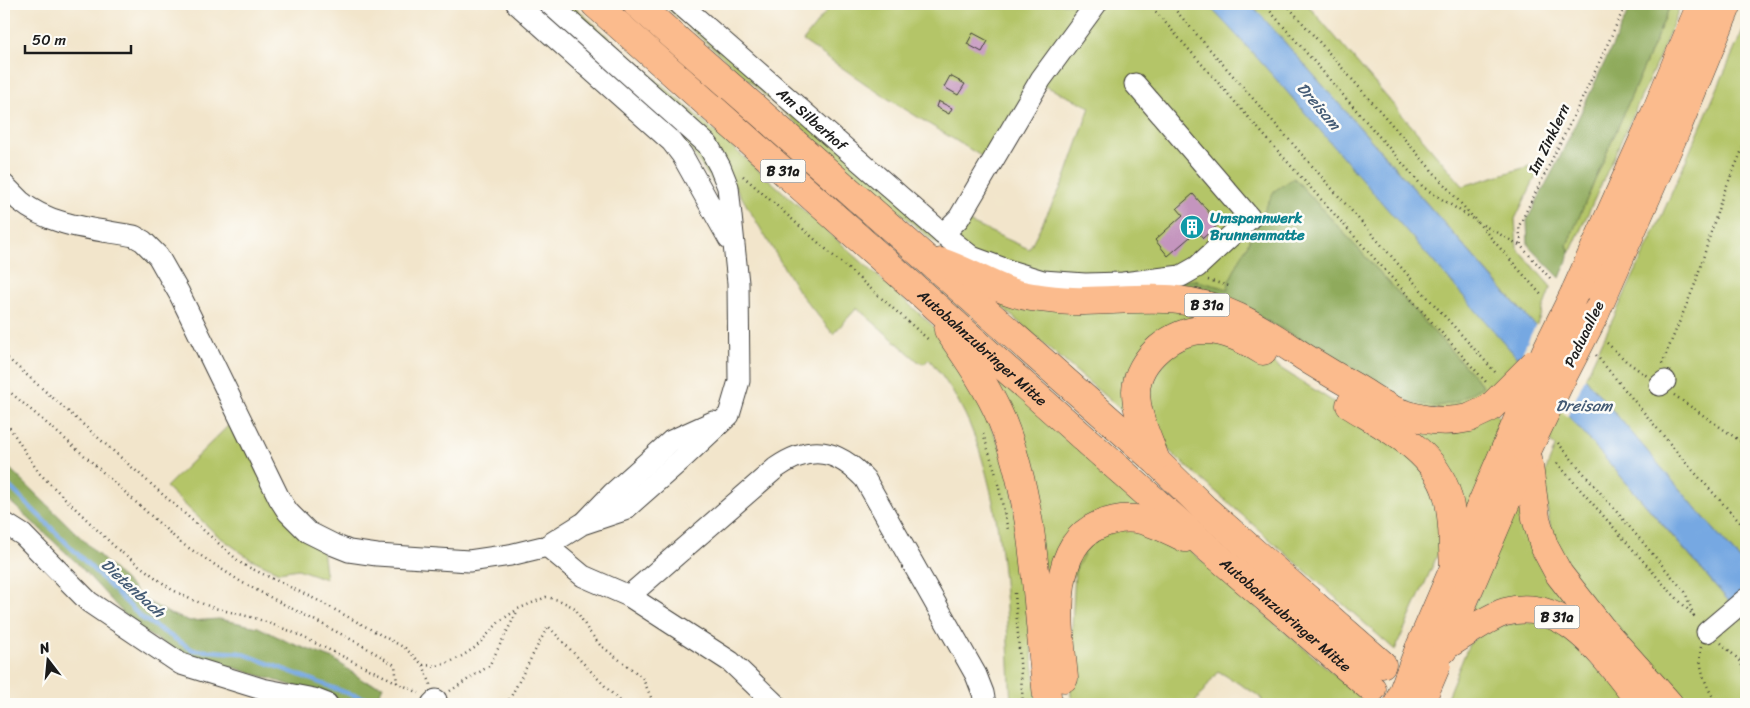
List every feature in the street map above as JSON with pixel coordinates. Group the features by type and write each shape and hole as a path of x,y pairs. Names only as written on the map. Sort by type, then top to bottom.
{"highway":[{"name":"Autobahnzubringer Mitte","path":"595,4 1210,550 1377,676 1156,462 637,4"},
{"name":"Paduaallee","path":"1434,653 1520,442 1545,353 1575,292 1654,116 1701,4"},
{"name":"Paduaallee","path":"1434,653 1454,568 1520,442 1560,382 1595,314 1677,128 1728,4"},
{"name":"B 31a","path":"923,256 960,268 988,283 1029,297 1084,301 1152,298 1185,300 1215,306 1267,333 1312,362 1403,414 1429,420 1455,421 1468,418 1490,408 1545,353"},
{"path":"928,299 986,388 1002,421 1014,456 1026,504 1048,704"},
{"path":"1156,462 1140,417 1137,398 1138,378 1144,366 1162,346 1184,334 1204,330 1232,334 1302,374 1398,435 1434,466 1447,495 1452,525 1454,568"},
{"path":"1520,442 1544,546 1559,574 1601,628 1669,704"},
{"name":"B 31a","path":"1066,704 1059,611 1062,578 1068,556 1077,540 1092,528 1110,520 1123,518 1138,519 1155,524 1210,550"},
{"name":"B 31a","path":"1434,653 1503,613 1535,609 1553,614 1588,639 1642,704"},
{"path":"1398,704 1434,653"},
{"path":"1420,704 1434,653"}],"street":[{"path":"517,4 672,142 687,163 734,249"},
{"path":"4,185 22,202 41,214 62,222 134,236 143,240 155,252 179,293 279,498 288,512 308,532 327,542 350,550 377,555 469,561 547,546 582,524 624,510 729,415 739,381 738,283 728,187 720,167 708,145 550,4"},
{"name":"Am Silberhof","path":"680,4 943,234 972,257 1010,272 1043,280 1085,284 1123,284 1181,276 1197,267 1250,218 1135,84"},
{"path":"943,234 959,218 1041,79 1096,4"},
{"path":"629,596 789,459 819,452 832,454 854,467 866,479 976,675 983,692 985,704"},
{"path":"4,523 23,535 89,602 181,664 262,689 314,699 327,704"},
{"path":"547,546 583,576 629,596 731,662 775,704"},
{"path":"1706,625 1746,599"}],"path":[{"path":"1149,4 1299,175 1490,387"},
{"path":"1170,4 1421,290 1501,378"},
{"path":"1264,4 1424,187 1480,224 1521,246 1550,278"},
{"path":"1286,4 1543,297"},
{"name":"Im Zinklern","path":"1521,246 1519,226 1626,4"},
{"path":"1660,383 1695,284 1722,197 1746,141"},
{"path":"736,170 932,343"},
{"path":"1607,343 1626,361 1746,445"},
{"path":"1596,355 1686,463 1746,529"},
{"path":"4,356 242,564 317,600 405,648 423,664 434,702"},
{"path":"4,387 85,456 181,543 243,583 395,664 397,683"},
{"path":"4,419 39,473 117,549 171,589 214,608 255,618 290,631 434,702"},
{"path":"980,426 997,477 1009,536"},
{"path":"1558,444 1685,592 1706,625 1700,658 1706,686 1717,704"},
{"path":"1557,463 1664,586 1738,658 1746,672"},
{"path":"1015,589 1023,704"},
{"path":"423,664 437,666 462,656 476,647 500,621 518,609 546,597 559,600 575,608 600,645 642,677 654,704"},
{"path":"434,702 489,666 518,609"},
{"path":"507,704 548,626 622,704"},
{"path":"1738,658 1746,662"}],"green space":[{"path":"555,4 571,4 889,286 942,334 955,351 1010,467 1038,704 1011,704 1002,561 990,490 981,456 969,423 946,382 929,359 924,364 920,363 857,308 833,334 798,291 735,186 717,188 686,144 613,55"},
{"path":"663,4 688,4 947,234 962,219 1029,249 1064,181 1090,107 1045,86 997,166 882,95 803,41 832,4 1207,4 1241,38 1746,621 1746,704 1681,704 1582,591 1553,543 1546,501 1545,472 1555,447 1502,385 1498,389 1457,410 1418,410 1228,300 1318,348 1403,400 1483,386 1294,178 1229,289 971,267 932,240 852,173"},
{"path":"1251,4 1307,4 1463,186 1543,162 1515,219 1517,248 1551,287 1536,327"},
{"path":"1632,4 1671,4 1567,245 1570,253 1560,278 1528,245 1527,220 1559,159"},
{"path":"1671,4 1681,4 1662,51 1570,253 1567,245"},
{"path":"1746,23 1746,160 1742,168 1746,177 1746,567 1585,378 1658,224"},
{"path":"1294,178 1483,386 1456,402 1434,407 1403,400 1318,348 1228,300 1153,284 1194,280 1228,289 1229,281 1274,191"},
{"path":"979,284 1012,297 1044,303 1073,305 1166,303 1187,305 1243,325 1395,415 1421,423 1457,426 1481,419 1494,412 1507,425 1463,530 1453,484 1431,453 1391,422 1248,335 1224,326 1199,324 1184,327 1158,341 1138,363 1132,377 1129,392 1130,407 1135,422 977,286"},
{"path":"1180,341 1242,344 1394,440 1433,476 1442,545 1395,650 1165,447 1157,437 1145,386"},
{"path":"984,364 1148,511 1104,516 1054,611"},
{"path":"234,420 322,550 326,579 298,569 279,572 249,558 217,535 166,487"},
{"path":"4,463 145,600 170,614 190,621 219,619 258,627 288,642 334,659 364,681 383,686 375,704 347,704 235,668 196,662 137,628 76,562 4,496"},
{"path":"1521,488 1582,618 1565,613 1466,623"},
{"path":"1120,524 1186,547 1369,704 1263,704 1261,697 1218,671 1194,704 1072,704 1069,679 1076,555"},
{"path":"1548,620 1635,704 1455,704 1447,697 1469,644 1489,626"}],"water":[{"name":"Dreisam","path":"1207,4 1251,4 1516,305 1585,378 1746,567 1746,621 1282,86"}],"pier":[{"path":"1536,324 1586,376 1567,417 1518,361"}],"building":[{"path":"973,33 988,41 982,52 967,44"},
{"path":"950,76 965,84 958,95 944,87"},
{"path":"938,101 952,108 949,114 936,107"},
{"name":"Umspannwerk Brunnenmatte","path":"1193,194 1219,224 1203,238 1197,231 1168,256 1155,240 1183,215 1177,208"}],"waterway":[{"name":"Dietenbach","path":"4,481 142,618 193,650 241,653 347,693 385,704"}],"place":[{"name":"Umspannwerk Brunnenmatte","path":"1192,227"}]}
